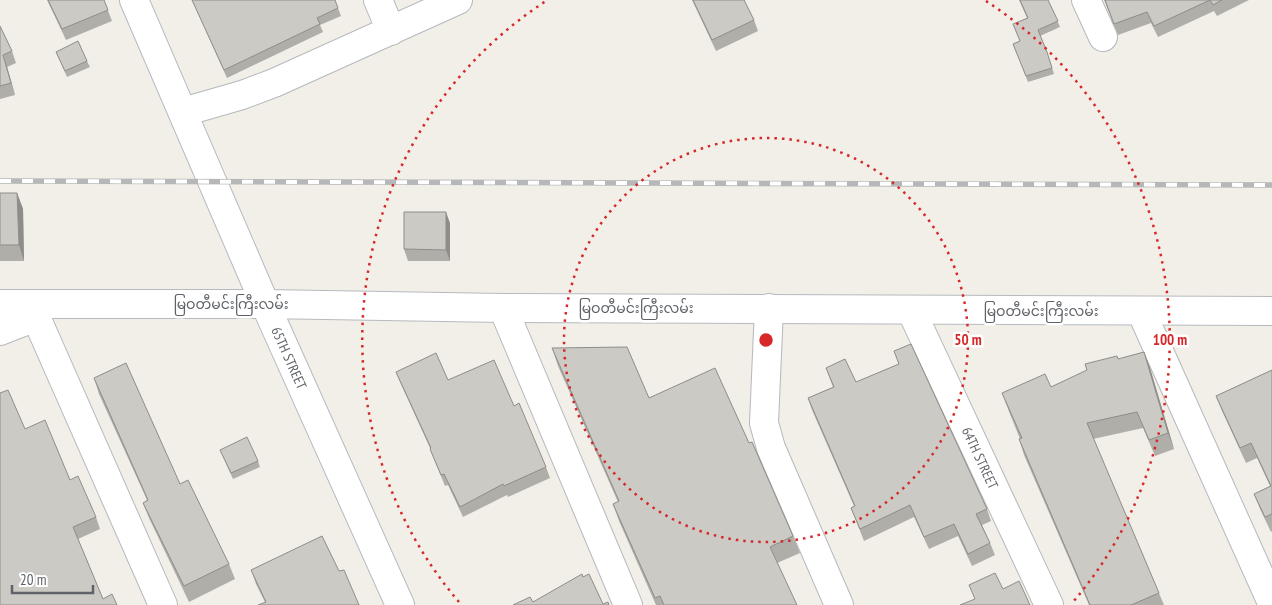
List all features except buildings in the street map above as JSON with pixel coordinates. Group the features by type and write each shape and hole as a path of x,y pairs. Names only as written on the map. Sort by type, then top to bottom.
{"street":[{"name":"65TH STREET","path":"134,0 265,304 400,605"},
{"path":"378,0 391,31"},
{"path":"183,112 274,84 458,0"},
{"path":"1086,0 1103,37"},
{"name":"မြဝတီမင်းကြီးလမ်း","path":"0,304 41,310 265,304 503,308 1272,311"},
{"path":"503,308 628,605"},
{"path":"769,308 764,423 770,448 839,605"},
{"path":"0,331 41,310 163,605"},
{"name":"64TH STREET","path":"911,310 1049,605"},
{"path":"1140,311 1272,603"}],"railway":[{"path":"0,181 1272,185"}]}
